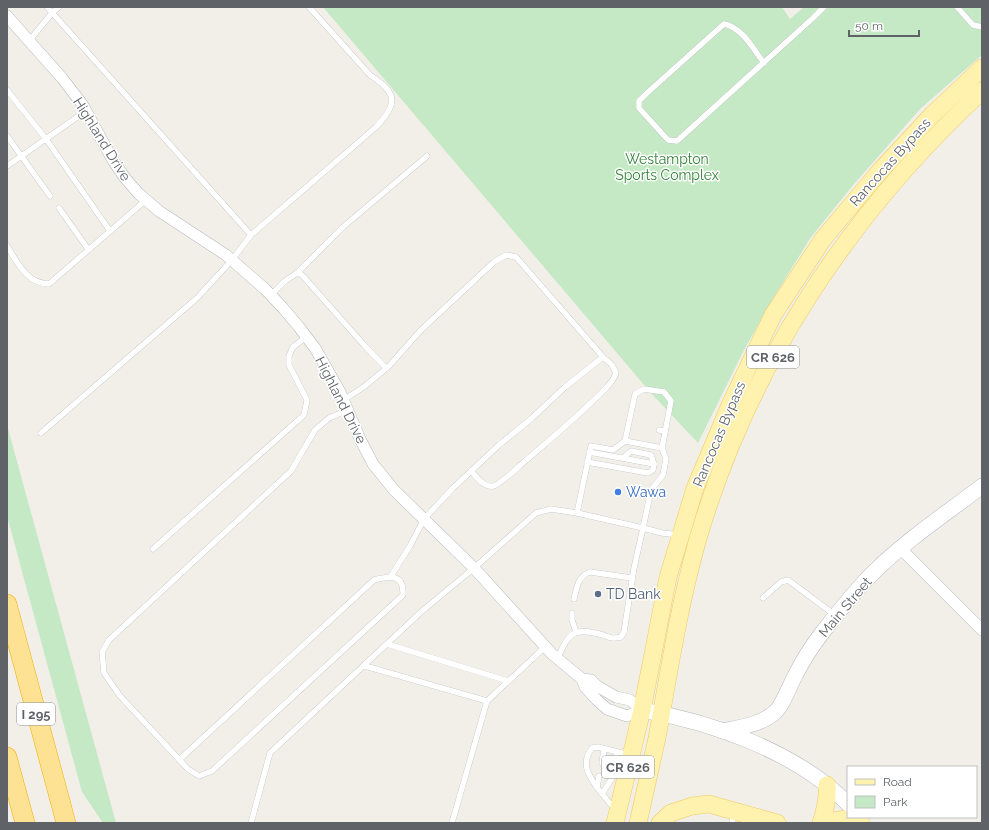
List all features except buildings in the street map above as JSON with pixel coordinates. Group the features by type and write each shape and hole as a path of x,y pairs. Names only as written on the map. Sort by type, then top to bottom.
{"highway":[{"name":"I 295","path":"7,604 66,823"},
{"path":"7,757 25,823"}],"main road":[{"name":"Rancocas Bypass","path":"642,710 668,577 695,488 730,405 778,309 823,239 880,171 933,114 982,68"},
{"name":"Rancocas Bypass","path":"661,714 682,605 697,542 725,460 761,379 806,299 860,223 916,157 982,91"},
{"name":"CR 626","path":"617,816 624,754 642,710"},
{"name":"CR 626","path":"638,823 661,714"},
{"path":"826,785 828,797 822,823 844,819 861,823"},
{"path":"660,823 671,813 692,806 709,804 733,817 777,823"}],"street":[{"name":"Highland Drive","path":"7,16 62,78 86,111 114,162 125,178 159,211 232,260 271,295 306,336 328,370 373,464 394,490 474,568 545,647 557,659 582,679 585,687 607,709 627,716 642,710 630,700 616,697 597,686 591,680 582,679"},
{"name":"Main Street","path":"723,731 758,722 775,713 808,653 855,592 900,548 982,486"},
{"path":"900,548 982,630"},
{"path":"642,710 694,722 723,731 775,752 817,778 847,803"}],"lane":[{"path":"47,7 251,235"},
{"path":"29,41 52,13 59,7"},
{"path":"41,433 197,298 232,260 251,235 376,127 389,112 392,102 390,92 383,83 370,75 310,7"},
{"path":"764,63 738,29 724,24 647,93 639,101 639,108 668,140 677,141 764,63 814,18 824,7"},
{"path":"958,7 973,24 982,27"},
{"path":"7,90 46,139 110,231"},
{"path":"7,166 86,111"},
{"path":"7,136 50,196"},
{"path":"271,295 297,273 343,228 426,156"},
{"path":"7,246 27,276 42,284 49,284 146,200"},
{"path":"59,208 88,249"},
{"path":"180,760 374,580 391,576 400,581 403,587 403,595 212,771 199,776 188,769 120,696 104,672 102,652 109,640 291,471 315,430 346,405 386,368 421,330 494,262 506,255 516,257 603,357 612,365 616,372 614,379 607,387 576,416 494,486 489,487 484,485 471,471"},
{"path":"297,273 302,275 312,285 364,346 386,368"},
{"path":"153,549 304,415 307,400 289,365 289,356 293,347 306,336"},
{"path":"391,576 410,546 424,519 453,488 565,387 603,357"},
{"path":"557,659 564,644 572,634 576,632 586,632 613,639 621,637 624,632 632,578 651,490 663,475 666,459 662,448 662,431 666,413 671,401 664,392 644,389 635,394 625,441 613,450 591,446 577,513"},
{"path":"632,407 639,408"},
{"path":"629,424 635,426"},
{"path":"625,441 662,448"},
{"path":"587,462 648,473 653,470 654,464 651,455 631,451 623,458 589,452"},
{"path":"251,823 270,754 421,612 474,568 536,513 551,509 577,513 662,533 681,535"},
{"path":"574,599 579,580 586,573 590,572 632,578"},
{"path":"763,598 781,582 788,580 836,615"},
{"path":"572,613 572,620 576,632"},
{"path":"387,644 508,681"},
{"path":"452,823 487,701 545,647"},
{"path":"365,666 487,701"},
{"path":"602,794 624,754 598,747 592,748 589,753 586,766 589,776 617,816"},
{"path":"602,763 604,749"},
{"path":"597,787 599,776"}],"green space":[{"name":"Westampton Sports Complex","path":"323,7 782,7 790,19 804,7 982,7 982,55 921,108 854,184 811,237 744,350 698,443 651,393"},
{"path":"7,425 116,823 103,823 82,792 7,516"}],"place":[{"name":"Wawa","path":"618,492"},
{"name":"TD Bank","path":"598,594"}]}
